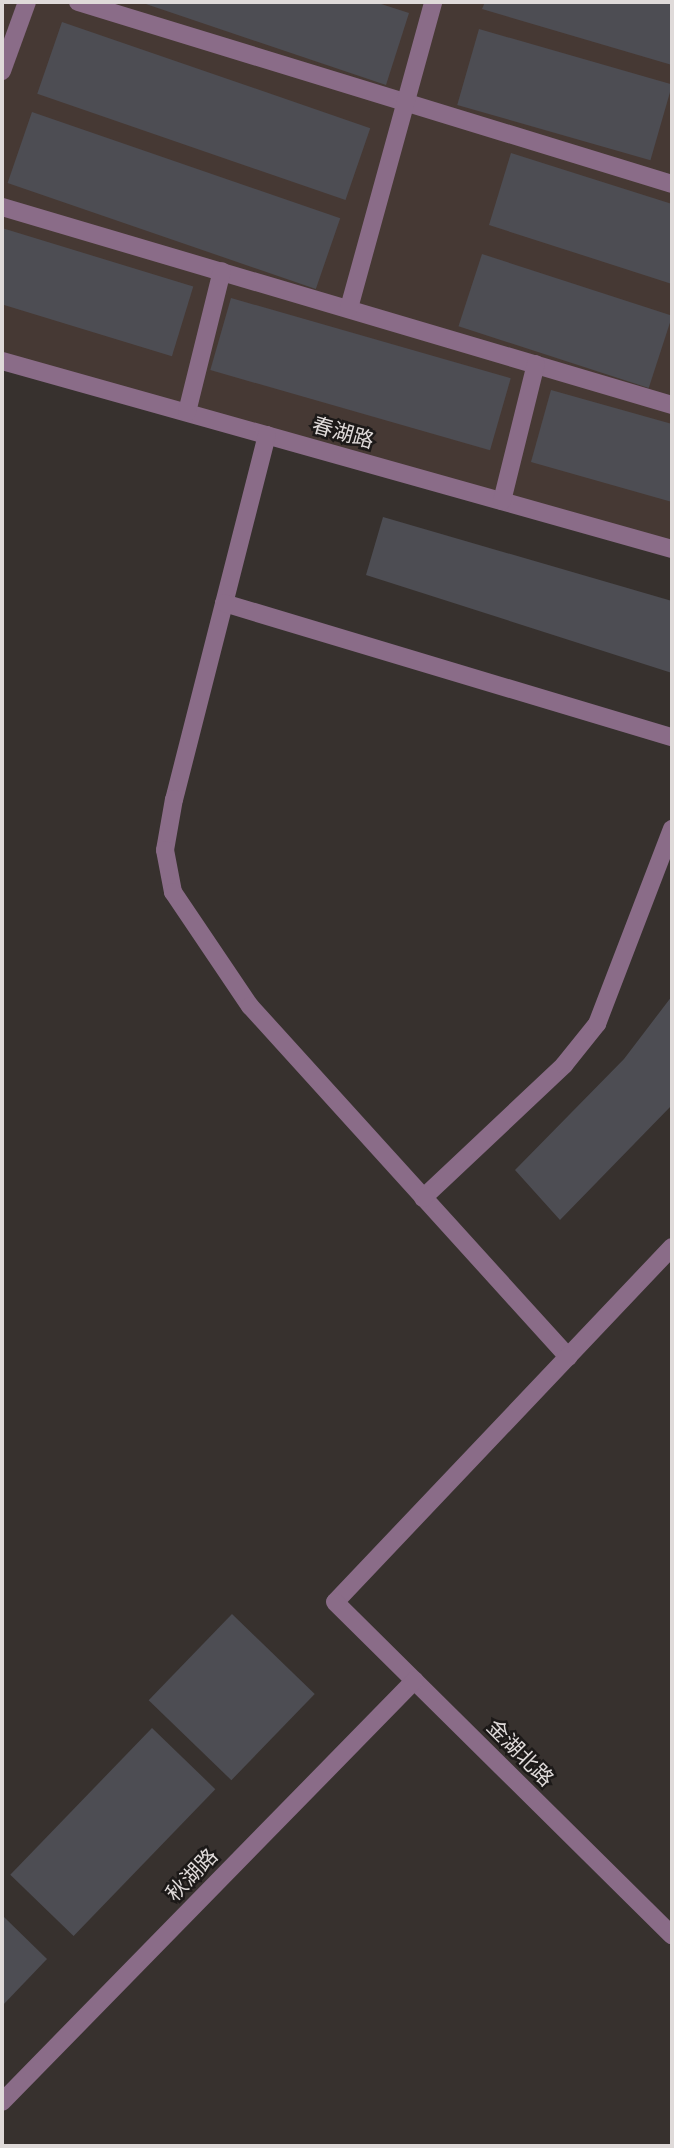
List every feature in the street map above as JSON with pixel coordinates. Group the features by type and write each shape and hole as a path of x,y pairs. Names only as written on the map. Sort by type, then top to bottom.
{"street":[{"path":"2,71 27,2"},
{"path":"78,2 672,184"},
{"path":"349,308 433,2"},
{"path":"2,207 672,405"},
{"path":"187,412 222,271"},
{"name":"春湖路","path":"2,360 672,549"},
{"path":"502,501 536,364"},
{"path":"267,435 165,850 173,892 250,1006 568,1357 672,1247"},
{"path":"225,603 672,737"},
{"path":"424,1198 564,1065 597,1024 672,829"},
{"name":"金湖北路","path":"568,1357 335,1602 672,1936"},
{"name":"秋湖路","path":"2,2102 415,1680"}],"shaded area":[{"path":"2,2 672,2 672,549 2,361"}],"building":[{"path":"140,2 375,2 409,13 386,85"},
{"path":"485,2 672,2 672,65 482,9"},
{"path":"62,22 370,128 345,200 37,94"},
{"path":"479,29 672,84 650,160 457,105"},
{"path":"32,112 340,218 316,289 8,183"},
{"path":"511,153 672,204 672,284 489,225"},
{"path":"2,228 193,286 172,356 2,304"},
{"path":"482,254 672,316 649,388 459,326"},
{"path":"231,298 511,378 490,450 210,370"},
{"path":"551,390 672,424 672,502 531,462"},
{"path":"383,517 672,601 672,673 366,575"},
{"path":"672,996 672,1105 560,1220 515,1170 624,1059"},
{"path":"232,1614 315,1694 231,1780 149,1700"},
{"path":"152,1728 215,1789 74,1936 10,1875"},
{"path":"4,1917 47,1959 2,2006 2,1919"}]}
